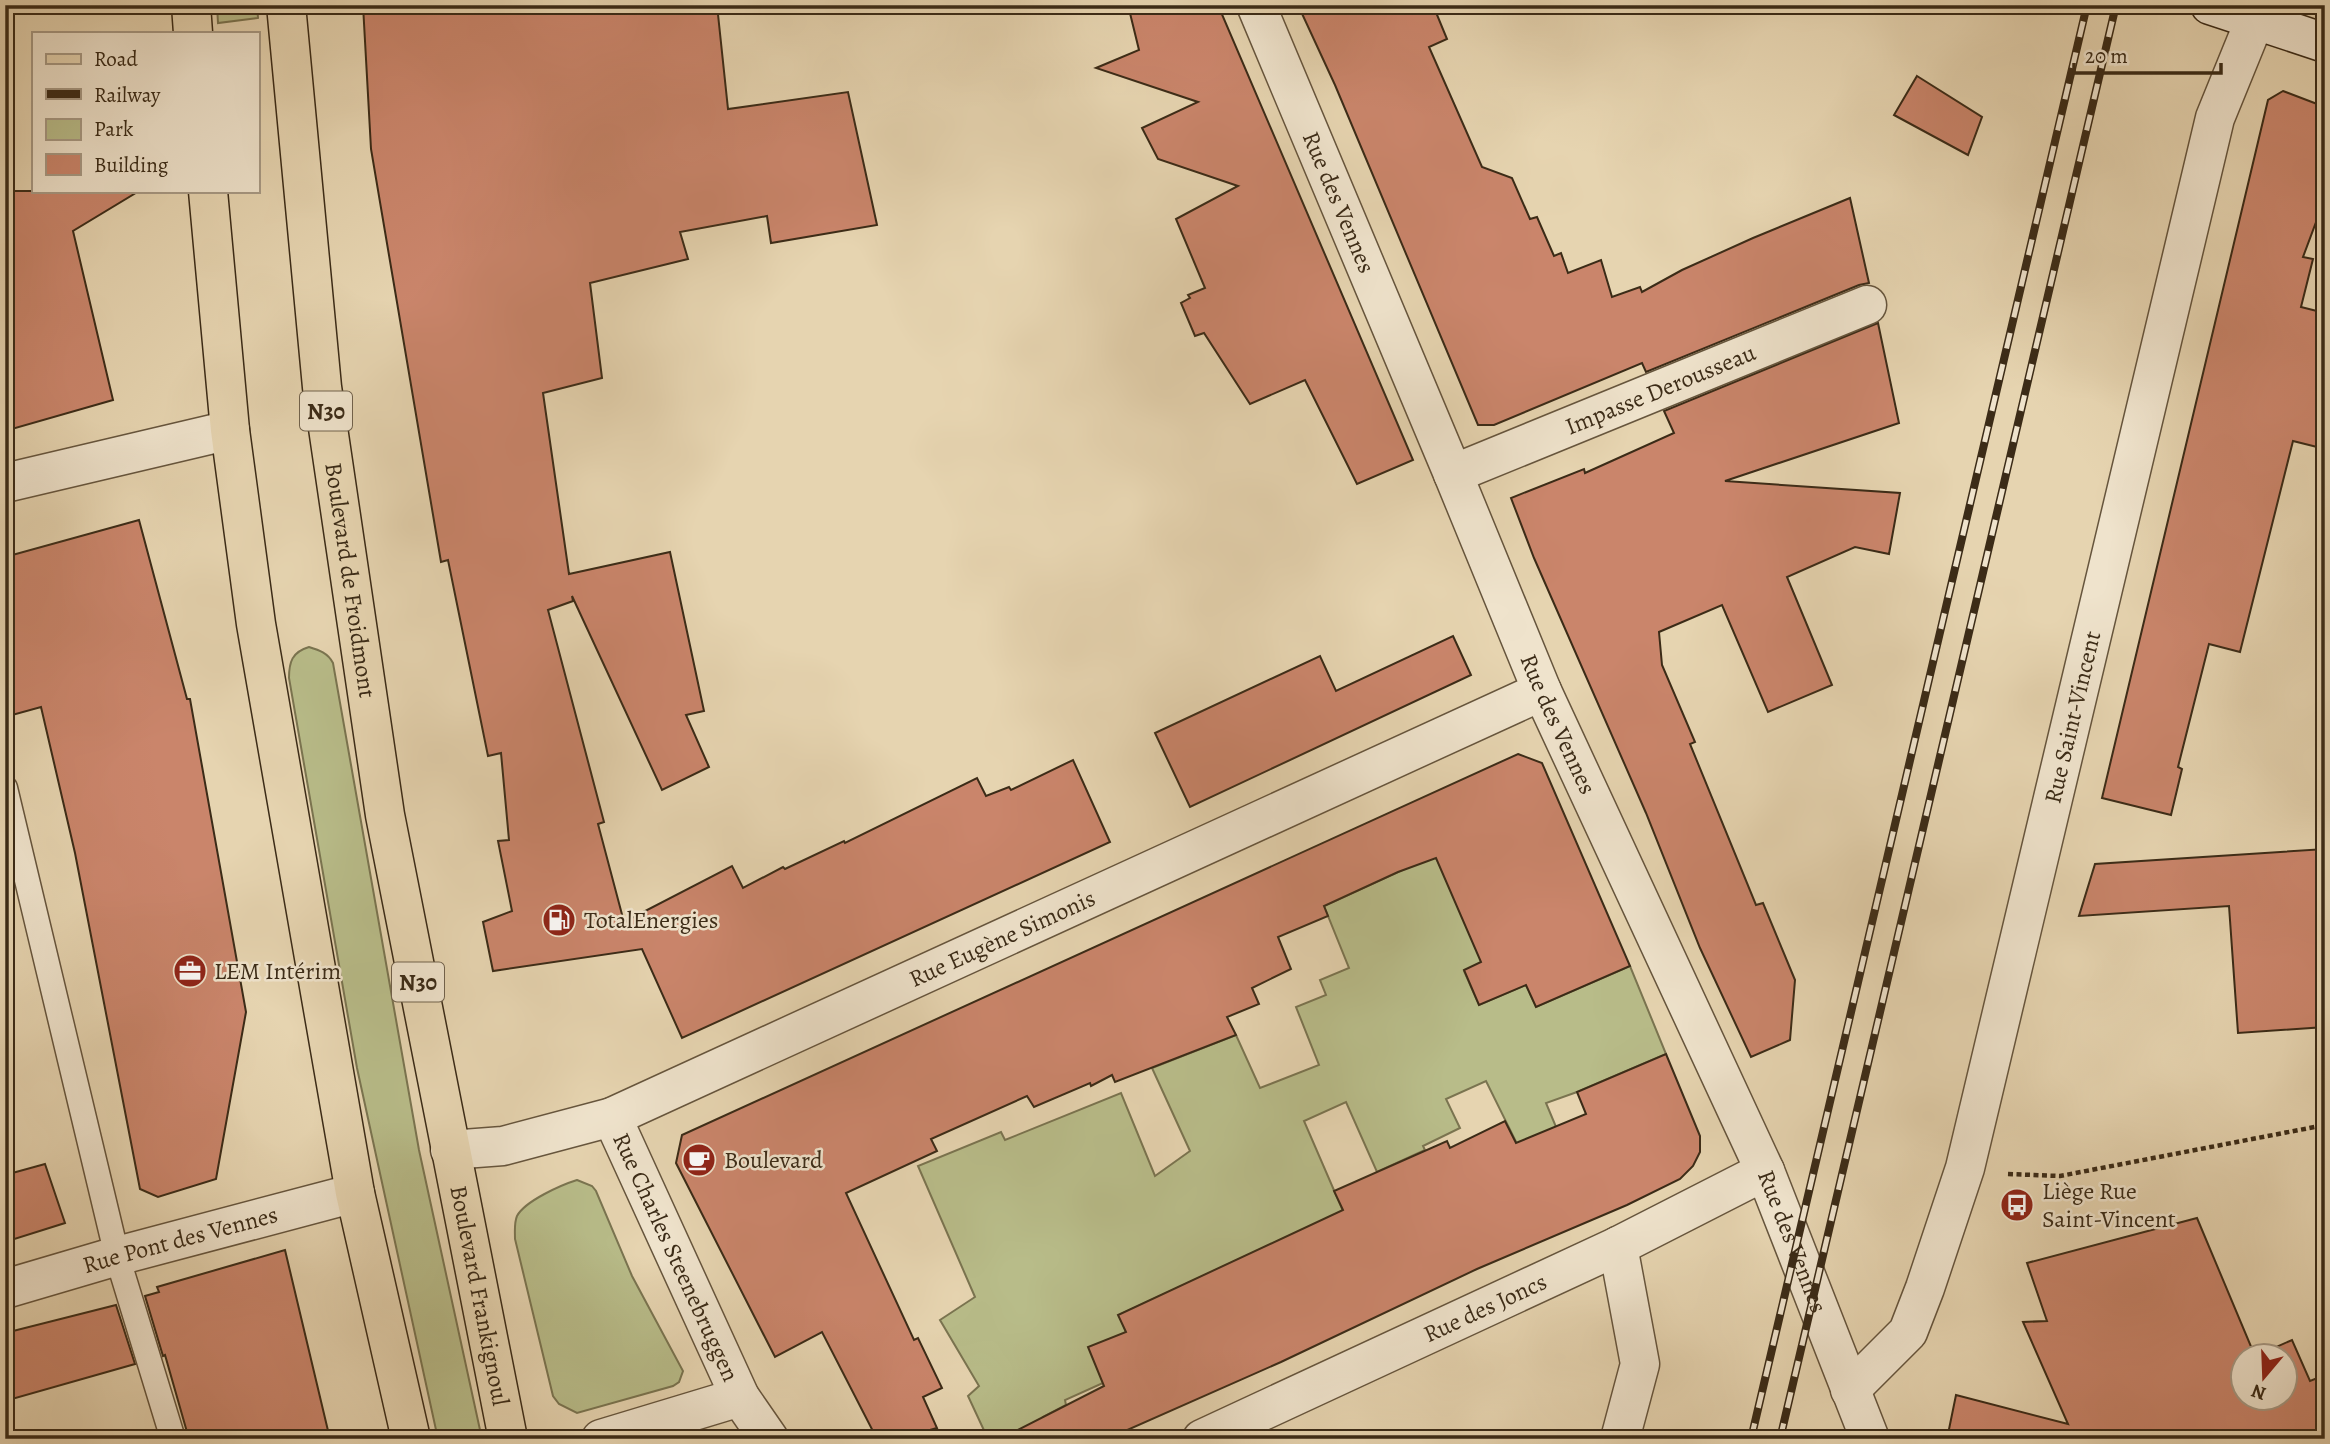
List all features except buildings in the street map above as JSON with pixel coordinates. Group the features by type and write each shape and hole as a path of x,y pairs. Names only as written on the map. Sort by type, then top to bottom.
{"main road":[{"path":"191,5 193,32"},
{"name":"Boulevard de Froidmont","path":"286,5 325,408 386,815 450,1150"},
{"path":"208,192 230,430 256,624 355,1193 411,1439"},
{"name":"Boulevard Frankignoul","path":"450,1150 508,1439"}],"street":[{"name":"Rue des Vennes","path":"1255,5 1454,474 1542,691 1765,1171 1870,1439"},
{"path":"2210,5 2258,13 2325,43"},
{"name":"Rue Saint-Vincent","path":"1850,1390 1908,1332 1926,1288 1965,1168 2215,118 2258,13"},
{"name":"Impasse Derousseau","path":"1454,474 1867,305"},
{"path":"5,483 230,430"},
{"name":"Rue Eugène Simonis","path":"450,1150 503,1146 612,1117 1542,691"},
{"name":"Rue Charles Steenebruggen","path":"612,1117 740,1397 769,1439"},
{"name":"Rue des Joncs","path":"1202,1439 1619,1246 1765,1171"},
{"name":"Rue Pont des Vennes","path":"5,1289 117,1256 355,1193"},
{"path":"1619,1246 1640,1364 1620,1439"},
{"name":"Rue Charles Steenebruggen","path":"601,1439 657,1431 740,1397"}],"lane":[{"path":"5,788 117,1256 173,1439"}],"path":[{"path":"1965,1168 2018,1175 2060,1176 2325,1125"}],"green space":[{"path":"217,5 257,5 258,18 218,23"},
{"path":"309,647 326,654 333,663 419,1150 482,1439 438,1439 357,1068 289,678 293,658"},
{"path":"1435,855 1483,962 1464,971 1479,1005 1526,985 1536,1007 1630,966 1666,1054 1546,1103 1564,1146 1527,1164 1486,1081 1446,1099 1460,1128 1423,1146 1425,1150 1377,1172 1346,1102 1304,1121 1343,1211 1119,1315 1126,1332 1103,1383 1065,1400 1066,1405 1043,1417 1052,1439 988,1439 968,1396 979,1386 940,1320 975,1297 918,1166 1001,1132 1005,1140 1121,1093 1155,1176 1190,1151 1152,1068 1236,1035 1260,1088 1319,1065 1296,1007 1326,995 1320,980 1349,968 1324,906"},
{"path":"577,1180 592,1186 596,1191 632,1276 683,1371 679,1382 673,1386 577,1413 559,1404 553,1396 515,1239 515,1221 521,1210 535,1199"}],"railway":[{"path":"1751,1439 2087,5"},
{"path":"1780,1439 2116,5"}],"place":[{"name":"TotalEnergies","path":"559,920"},
{"name":"LEM Intérim","path":"190,971"},
{"name":"Boulevard","path":"699,1160"},
{"name":"Liège Rue Saint-Vincent","path":"2017,1205"}]}
